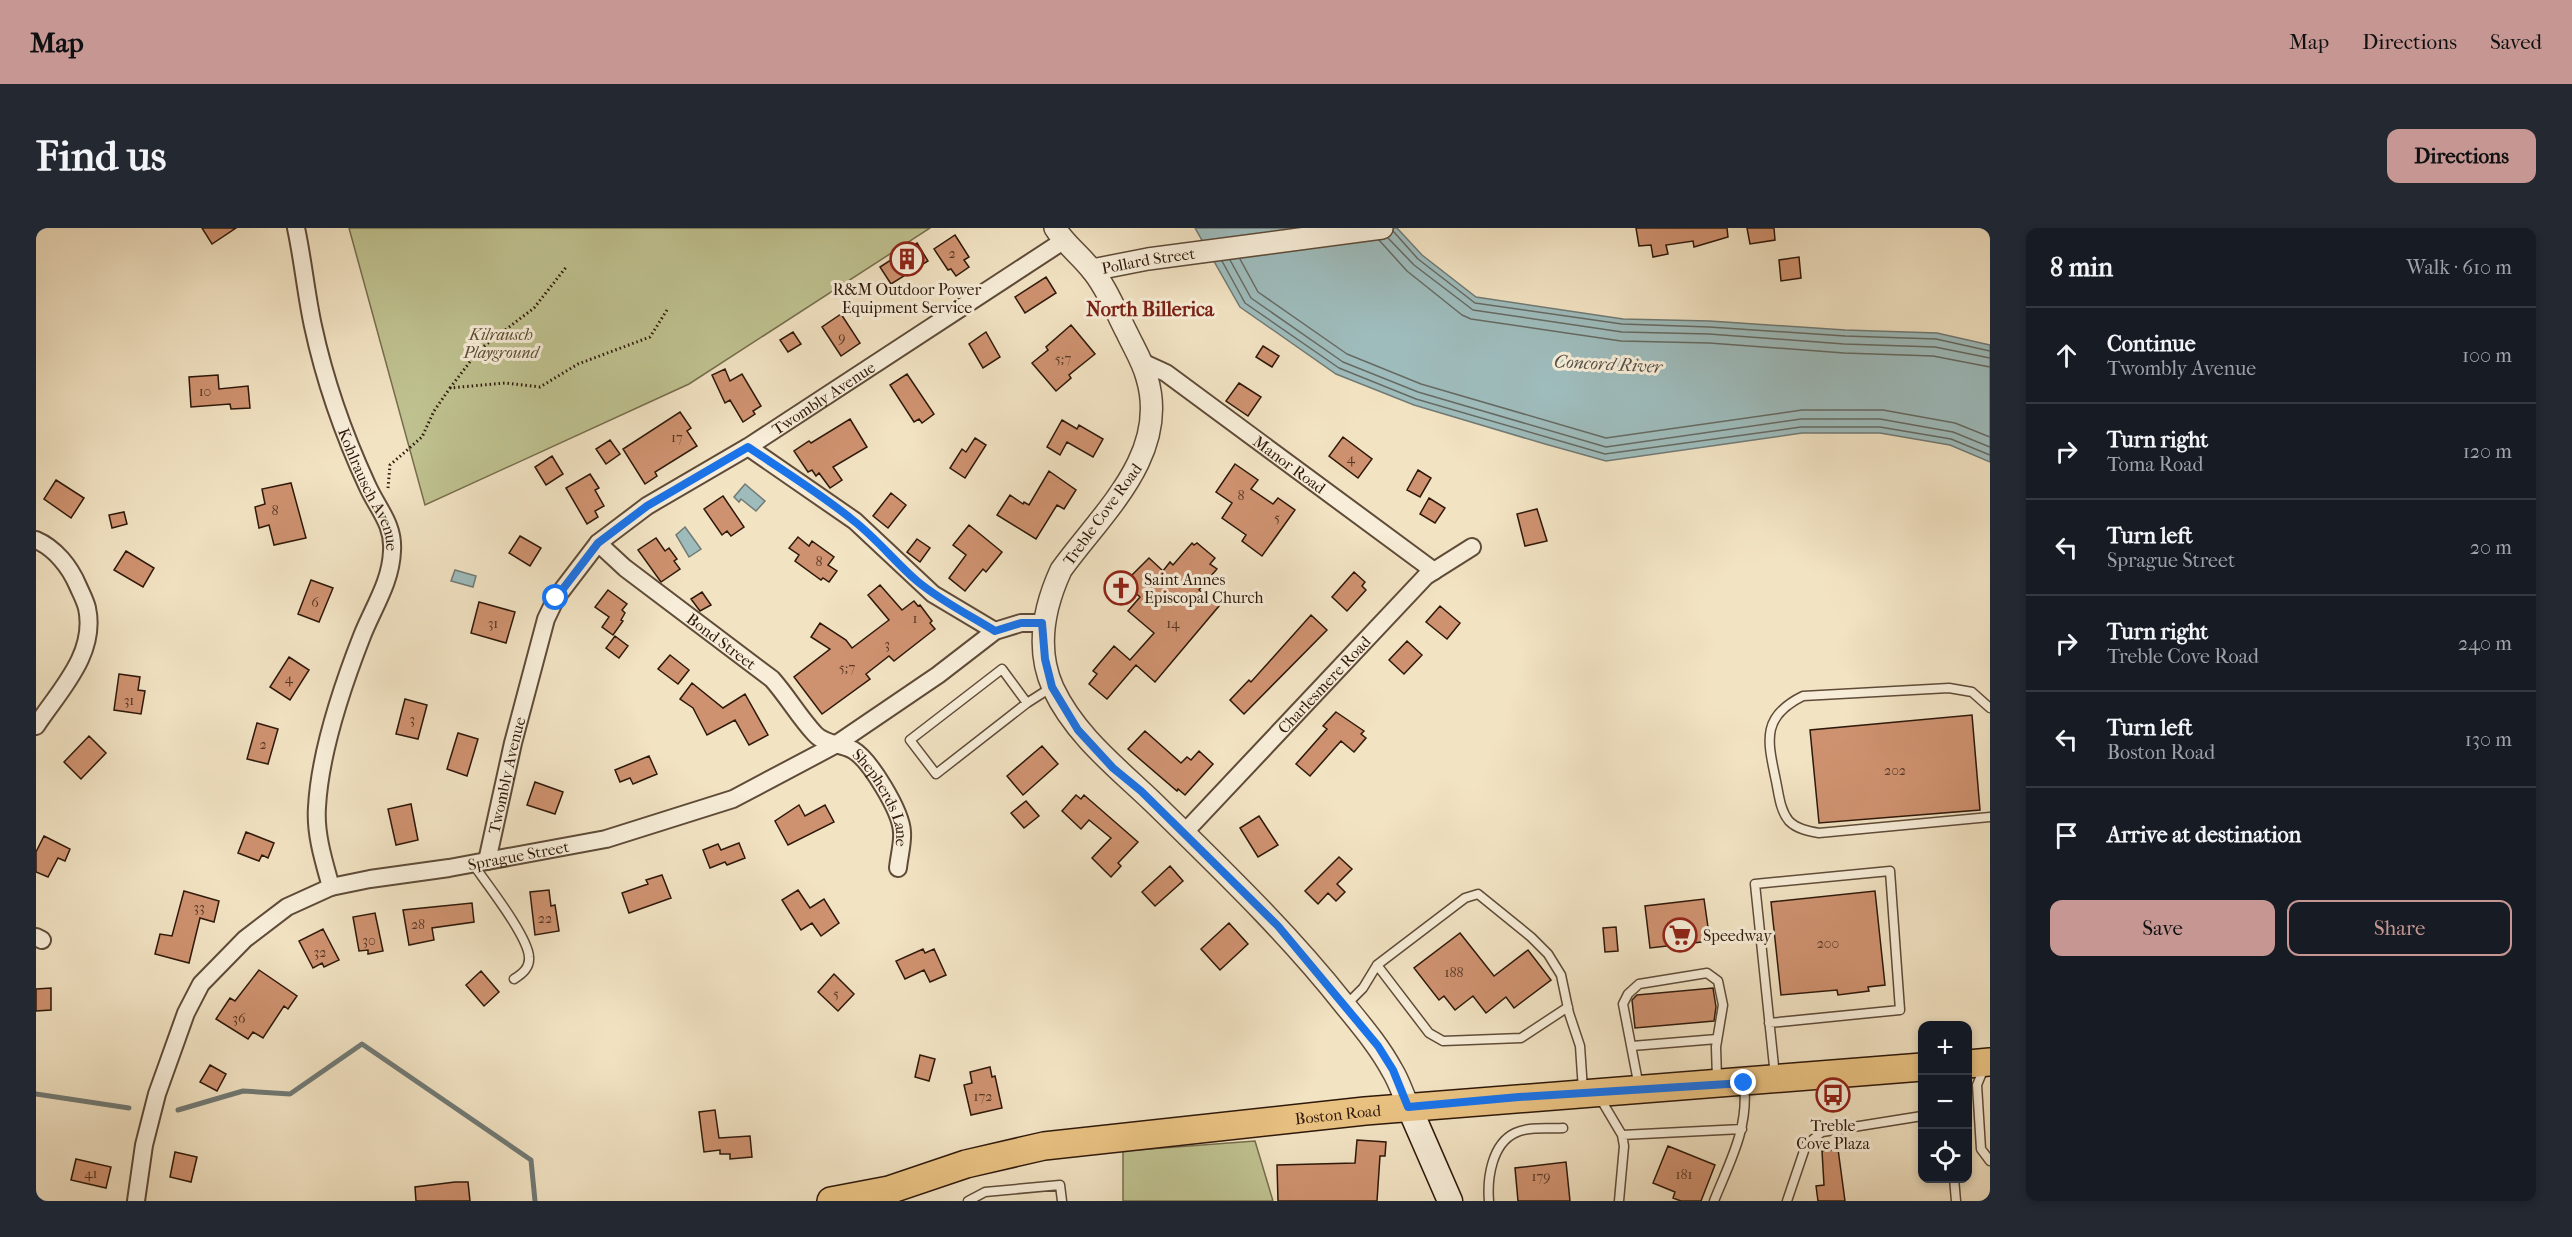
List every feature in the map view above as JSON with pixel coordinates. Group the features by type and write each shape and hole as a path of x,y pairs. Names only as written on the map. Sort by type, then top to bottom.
{"main road":[{"name":"Boston Road","path":"831,1201 887,1195 966,1164 1044,1146 1236,1123 1408,1107 1744,1083 1918,1067"},
{"name":"Treble Cove Road","path":"1408,1107 1450,1201"}],"street":[{"name":"Kohlrausch Avenue","path":"296,228 313,327 331,397 347,442 369,490 385,517 392,536 388,577 353,658 327,746 317,808 319,839 332,887"},
{"name":"Pollard Street","path":"1092,270 1148,259 1382,228"},
{"name":"Treble Cove Road","path":"1059,234 1092,270 1142,362 1152,404 1150,429 1143,456 1124,489 1061,570 1042,623 1045,659 1052,687 1078,730 1113,768 1141,791 1278,926 1383,1054 1393,1070 1408,1107"},
{"name":"Twombly Avenue","path":"480,862 546,619 556,598 598,543 647,506 748,447 1059,234"},
{"name":"Manor Road","path":"1142,362 1166,373 1434,571"},
{"path":"748,447 821,495 855,521 933,594 995,631"},
{"path":"36,540 65,563 75,579 87,608 88,636 75,673 36,726"},
{"name":"Bond Street","path":"598,543 626,568 772,679 789,698 816,736 836,745"},
{"name":"Charlesmere Road","path":"1184,833 1426,576 1472,547"},
{"name":"Sprague Street","path":"136,1201 144,1145 157,1094 186,1013 201,984 245,939 287,907 332,887 606,839 733,799 836,745 938,675 995,631 1021,623 1042,623"},
{"name":"Shepherds Lane","path":"836,745 850,748 862,755 895,807 902,831 898,868"}],"lane":[{"path":"1027,703 1002,669 910,740 936,774 1027,703 1052,687"},
{"path":"1990,708 1972,692 1949,688 1803,696 1786,704 1774,720 1768,741 1780,804 1789,820 1802,829 1819,833 1990,816"},
{"path":"480,862 530,957 526,971 514,979"},
{"path":"1769,1023 1900,1010 1890,871 1755,884 1769,1023 1776,1080"},
{"path":"1345,1006 1363,988 1377,965 1464,898 1472,895 1484,897 1548,954 1561,975 1568,1007 1581,1046 1590,1093 1622,1135 1624,1146 1619,1201"},
{"path":"1377,965 1429,1033 1443,1041 1521,1038 1568,1007"},
{"path":"1640,1090 1623,1004 1628,994 1639,984 1707,973 1718,981 1723,1005 1717,1039 1718,1085"},
{"path":"1632,1046 1717,1039"},
{"path":"1983,1064 1977,1085 1981,1149 1990,1161"},
{"path":"1714,1201 1742,1129 1746,1105 1744,1083"},
{"path":"1787,1201 1806,1145 1822,1132 1918,1117"},
{"path":"1489,1201 1490,1173 1507,1138 1517,1132 1563,1128"},
{"path":"1622,1135 1742,1129"},
{"path":"1954,1183 1956,1201"},
{"path":"968,1201 985,1192 1060,1185 1062,1201"}],"path":[{"path":"385,517 390,465 422,437 434,411 479,350 534,308 567,266"},
{"path":"450,388 505,383 540,387 578,364 650,337 667,310"}],"green space":[{"name":"Kilrausch Playground","path":"349,228 930,228 689,384 425,505"},
{"path":"1255,1141 1273,1201 1123,1201 1123,1151"}],"water":[{"name":"Concord River","path":"1195,228 1397,228 1422,255 1476,297 1623,319 1710,321 1845,330 1937,333 1990,345 1990,462 1950,445 1880,433 1802,433 1606,461 1545,444 1414,405 1336,374 1240,307"},
{"path":"745,484 765,501 756,511 741,499 739,502 734,497"},
{"path":"685,527 701,549 689,557 676,535"},
{"path":"455,570 476,576 473,587 451,581"}],"building":[{"path":"202,228 236,228 212,244"},
{"path":"1636,228 1727,228 1728,237 1694,247 1693,241 1666,245 1668,254 1653,257 1651,245 1639,246"},
{"path":"1747,228 1774,228 1775,240 1750,244"},
{"path":"955,235 969,257 964,260 969,267 956,276 951,269 948,270 934,249"},
{"path":"917,243 928,261 891,284 880,267"},
{"path":"1799,257 1801,278 1781,281 1779,260"},
{"path":"1046,277 1056,293 1025,313 1015,297"},
{"path":"841,314 860,343 841,356 822,327"},
{"path":"1071,325 1095,354 1069,375 1071,378 1056,391 1032,363 1048,350 1046,347"},
{"path":"793,332 801,344 788,352 780,340"},
{"path":"986,332 1000,357 983,368 969,344"},
{"path":"1263,346 1279,356 1272,367 1256,357"},
{"path":"725,369 730,381 742,374 761,406 753,411 755,414 743,422 730,400 725,403 712,375"},
{"path":"907,374 934,414 922,423 919,419 914,422 890,385"},
{"path":"218,375 219,389 248,386 250,408 231,409 230,404 191,407 189,377"},
{"path":"1239,383 1261,397 1248,416 1226,401"},
{"path":"680,412 691,428 687,431 697,446 655,472 657,476 645,484 623,449"},
{"path":"850,419 867,447 833,467 842,480 830,488 819,473 816,476 812,470 808,472 794,451"},
{"path":"1062,420 1077,429 1079,425 1103,439 1093,457 1067,442 1060,455 1047,447"},
{"path":"1343,437 1372,459 1358,478 1329,456"},
{"path":"975,438 986,445 965,478 950,468 962,449 966,452"},
{"path":"610,440 620,454 606,464 596,449"},
{"path":"552,456 563,474 546,485 535,467"},
{"path":"1235,464 1258,480 1251,489 1273,504 1278,498 1295,510 1262,556 1242,541 1246,535 1222,518 1232,503 1216,492"},
{"path":"1418,470 1431,478 1420,497 1407,490"},
{"path":"1049,471 1076,490 1064,509 1057,505 1036,539 997,515 1010,495 1023,504 1024,502 1029,505"},
{"path":"590,474 599,488 595,490 604,506 595,511 598,517 587,524 566,488"},
{"path":"56,480 84,498 71,518 44,499"},
{"path":"291,483 306,538 274,545 269,525 259,528 255,507 265,504 262,489"},
{"path":"891,493 906,505 888,528 873,516"},
{"path":"723,496 744,527 731,536 727,531 722,535 704,509"},
{"path":"1429,498 1445,508 1435,523 1420,514"},
{"path":"1537,509 1547,541 1525,546 1517,514"},
{"path":"124,512 127,524 112,528 109,515"},
{"path":"969,525 1002,552 986,572 983,569 965,591 949,578 966,555 953,545"},
{"path":"520,536 541,548 530,566 509,553"},
{"path":"798,537 809,546 812,541 834,557 828,565 837,571 829,582 823,578 821,580 795,561 799,555 789,548"},
{"path":"656,538 665,551 669,548 677,559 674,561 680,569 661,582 638,550"},
{"path":"917,539 930,548 920,562 907,552"},
{"path":"1192,543 1194,545 1197,543 1215,558 1210,564 1217,569 1199,590 1219,606 1155,682 1136,665 1107,699 1089,684 1097,674 1093,671 1114,646 1130,660 1154,633 1128,611 1140,597 1124,583 1149,558 1163,571 1170,562 1173,565"},
{"path":"126,551 154,568 143,587 114,570"},
{"path":"1354,572 1365,582 1362,586 1366,590 1347,611 1332,597"},
{"path":"311,580 333,588 319,622 298,614"},
{"path":"880,585 902,610 914,601 918,606 920,605 935,629 894,661 889,656 866,674 870,679 822,714 794,677 830,649 811,637 820,623 846,640 852,648 889,620 868,595"},
{"path":"608,590 627,604 622,610 625,613 621,620 623,621 613,635 602,627 609,617 595,607"},
{"path":"702,592 711,605 700,611 691,599"},
{"path":"479,602 515,612 506,643 471,633"},
{"path":"1440,606 1460,623 1447,639 1426,622"},
{"path":"1311,615 1327,630 1244,714 1230,700 1249,680 1251,682"},
{"path":"615,636 628,646 619,658 606,648"},
{"path":"1407,641 1422,655 1404,674 1389,660"},
{"path":"670,655 689,670 678,684 658,669"},
{"path":"289,657 309,670 290,700 270,687"},
{"path":"119,674 140,677 138,690 145,691 141,714 114,710"},
{"path":"692,683 723,708 745,694 768,735 749,745 735,720 707,735 693,708 680,699"},
{"path":"405,699 427,705 418,739 396,734"},
{"path":"1336,712 1364,731 1361,734 1366,738 1354,752 1341,741 1310,776 1296,764 1327,729 1323,726"},
{"path":"1972,715 1980,810 1819,823 1810,730"},
{"path":"257,723 278,729 268,764 247,759"},
{"path":"1145,731 1181,763 1187,757 1191,760 1199,751 1213,764 1185,795 1178,789 1177,791 1128,749"},
{"path":"458,733 478,739 467,776 447,769"},
{"path":"89,736 106,753 81,779 64,762"},
{"path":"1042,746 1058,764 1023,795 1007,776"},
{"path":"649,756 657,774 633,784 630,778 620,782 615,770"},
{"path":"535,782 563,792 555,814 527,805"},
{"path":"1076,795 1081,799 1084,795 1138,842 1118,863 1121,866 1111,877 1092,858 1111,838 1089,820 1081,829 1062,811"},
{"path":"1026,801 1039,816 1024,828 1011,813"},
{"path":"411,804 418,840 396,845 388,809"},
{"path":"799,805 805,816 825,805 834,822 788,845 775,821"},
{"path":"1259,816 1278,845 1258,857 1240,828"},
{"path":"246,832 274,843 268,858 262,855 259,861 238,853"},
{"path":"44,836 70,849 65,861 58,858 48,877 36,872 36,852"},
{"path":"739,843 745,858 710,868 703,850 718,844 721,850"},
{"path":"1339,857 1352,869 1337,884 1345,892 1336,901 1328,893 1318,904 1305,891"},
{"path":"1170,866 1183,881 1155,906 1142,892"},
{"path":"662,875 671,898 629,913 622,893 648,884 646,880"},
{"path":"549,890 551,906 555,905 559,931 535,935 530,892"},
{"path":"798,890 810,908 824,899 839,923 821,936 812,923 801,930 782,900"},
{"path":"184,891 219,901 214,922 200,918 189,963 155,954 160,934 172,936"},
{"path":"1875,891 1885,985 1868,987 1869,991 1838,995 1837,990 1781,995 1771,902"},
{"path":"1704,899 1710,941 1650,948 1645,906"},
{"path":"472,903 474,922 432,928 434,940 409,945 403,910"},
{"path":"375,913 383,951 368,954 368,950 359,951 353,917"},
{"path":"1229,923 1248,944 1220,970 1201,949"},
{"path":"1616,927 1618,951 1605,952 1603,928"},
{"path":"323,929 339,960 324,967 322,963 313,968 299,941"},
{"path":"1460,933 1494,976 1528,950 1551,980 1514,1008 1506,997 1486,1013 1473,996 1455,1010 1444,996 1439,1000 1414,968"},
{"path":"923,949 925,953 934,949 946,975 930,982 924,970 905,979 896,961"},
{"path":"259,970 297,996 288,1009 284,1006 263,1038 253,1032 248,1039 216,1019 230,998 235,1001"},
{"path":"481,971 499,992 484,1006 466,985"},
{"path":"834,974 854,994 838,1011 818,992"},
{"path":"51,988 51,1010 36,1011 36,989"},
{"path":"1713,988 1716,1007 1714,1021 1635,1028 1632,1000 1637,995"},
{"path":"920,1055 935,1059 929,1081 915,1077"},
{"path":"210,1065 226,1074 217,1091 200,1082"},
{"path":"990,1067 992,1077 995,1076 1002,1108 971,1115 964,1085 972,1083 970,1072"},
{"path":"715,1110 719,1138 750,1136 752,1157 730,1159 730,1154 720,1154 720,1150 704,1152 699,1112"},
{"path":"1357,1140 1386,1142 1385,1156 1380,1156 1377,1201 1278,1201 1277,1165 1355,1163"},
{"path":"1668,1146 1715,1165 1701,1201 1681,1201 1673,1198 1675,1192 1653,1183"},
{"path":"1838,1149 1845,1201 1818,1201 1816,1186 1824,1185 1822,1151"},
{"path":"175,1152 197,1157 191,1182 170,1177"},
{"path":"76,1159 111,1167 106,1188 71,1180"},
{"path":"1566,1162 1570,1201 1518,1201 1515,1168"},
{"path":"468,1182 470,1201 416,1201 415,1187"}],"waterway":[{"path":"178,1110 243,1091 290,1094 362,1044 531,1160 535,1201"},
{"path":"36,1094 129,1108"}],"place":[{"name":"R&M Outdoor Power Equipment Service","path":"907,259"},
{"name":"Saint Annes Episcopal Church","path":"1121,588"},
{"name":"Speedway","path":"1680,935"},
{"name":"Treble Cove Plaza","path":"1833,1095"}],"district":[{"name":"North Billerica","path":"1150,309"}],"route":[{"path":"556,598 598,543 647,506 748,447 821,495 885,548 915,580 969,616 995,631 1021,623 1042,623 1045,659 1052,687 1078,730 1113,768 1141,791 1278,926 1378,1046 1393,1070 1408,1107 1519,1097 1744,1083"}]}
